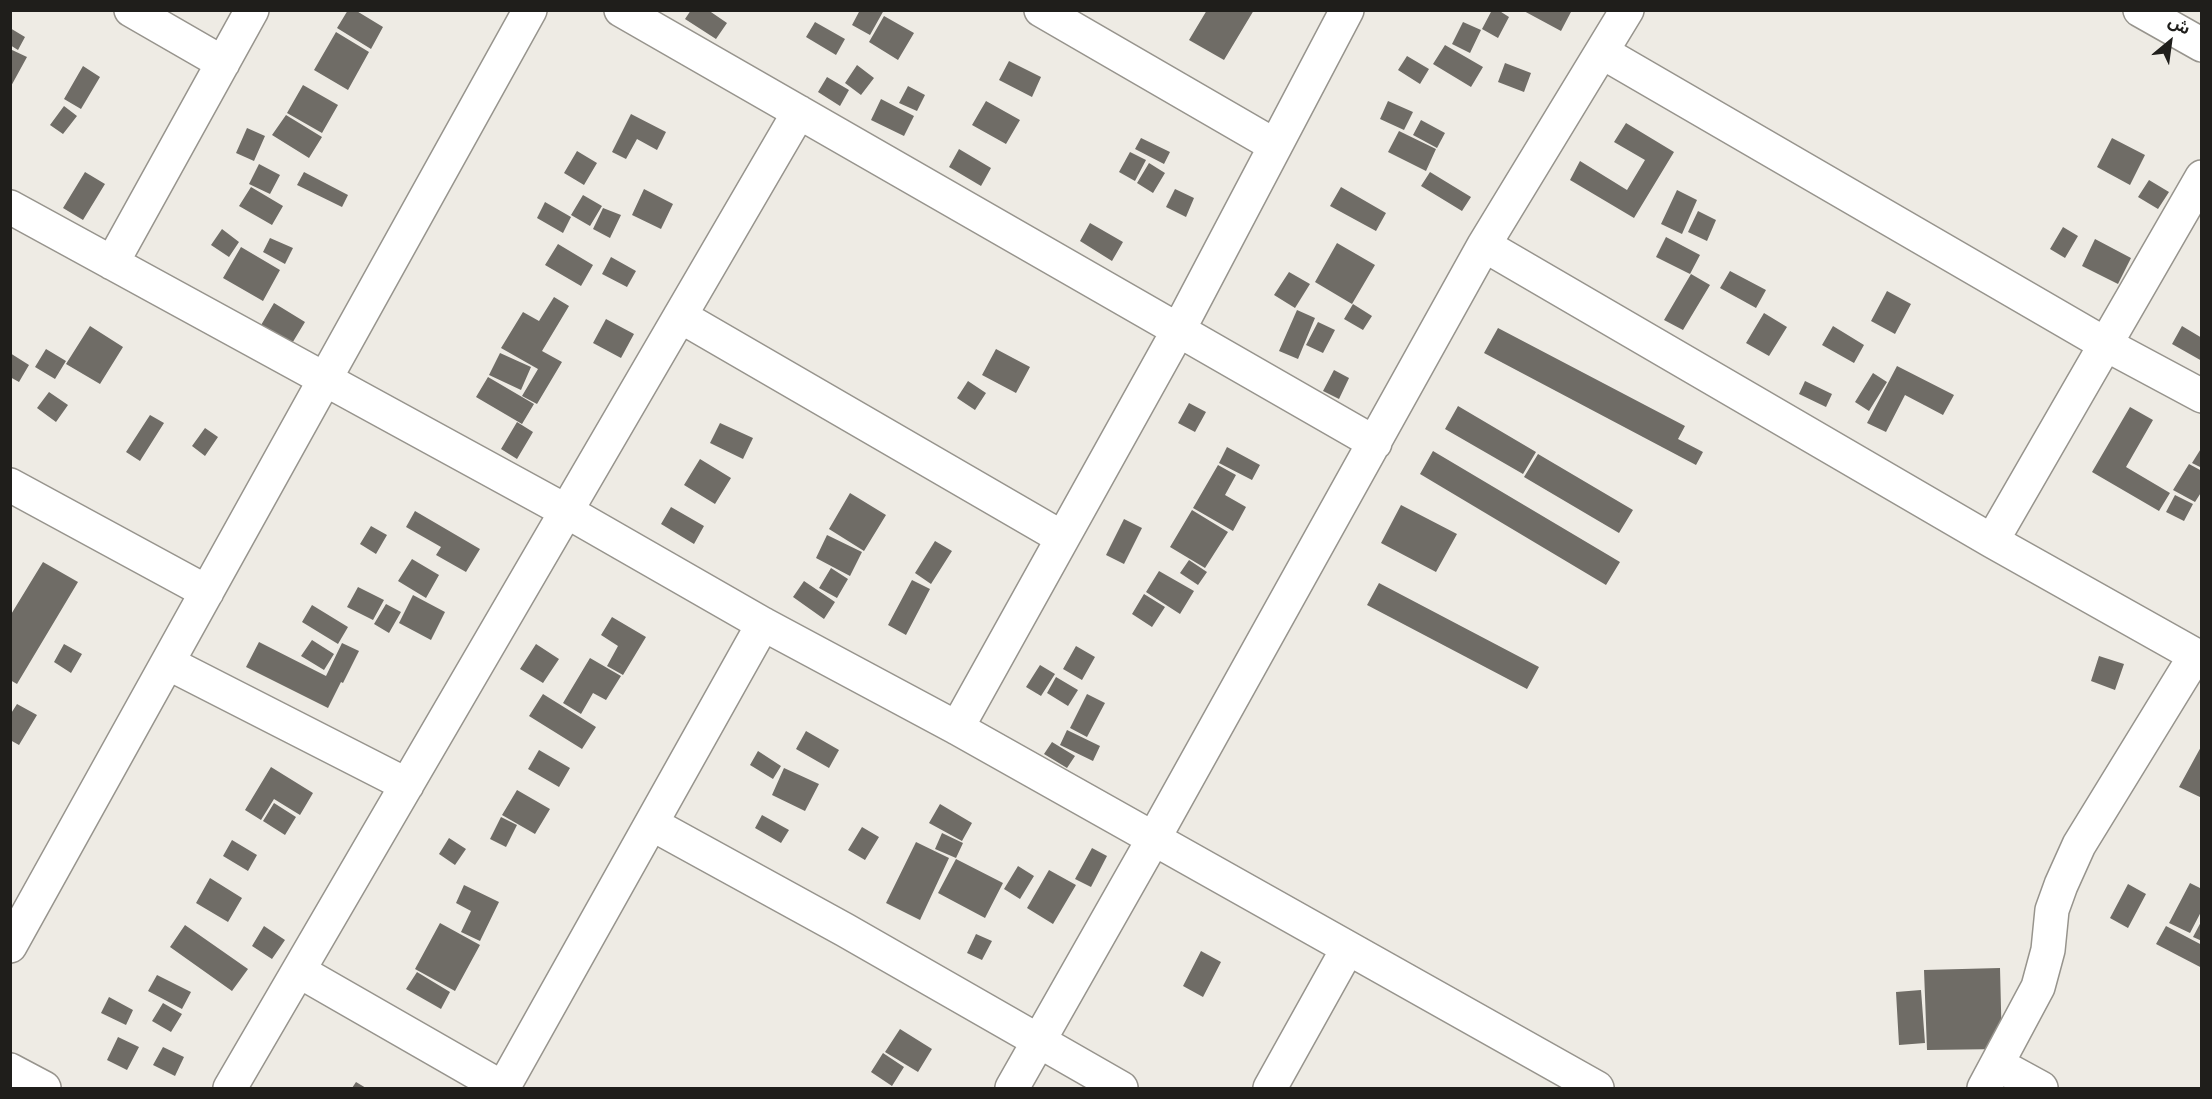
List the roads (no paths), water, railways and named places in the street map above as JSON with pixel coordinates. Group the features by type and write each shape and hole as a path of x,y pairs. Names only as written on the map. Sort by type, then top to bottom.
{"street":[{"path":"131,10 223,63"},
{"path":"112,263 252,10"},
{"path":"10,946 530,10"},
{"path":"621,10 1375,443"},
{"path":"1041,10 1274,145"},
{"path":"957,728 1061,537 1179,329 1347,10"},
{"path":"1012,1089 1484,245 1627,10"},
{"path":"2140,10 2202,45"},
{"path":"1602,52 2105,344 2202,396"},
{"path":"230,1089 799,112"},
{"path":"1992,540 2202,177"},
{"path":"10,207 567,511 763,624 957,728 1597,1089"},
{"path":"1484,245 2198,657 2079,845 2052,910 2048,950 2037,987 1991,1076 2041,1089"},
{"path":"680,316 1061,537"},
{"path":"10,485 207,591"},
{"path":"299,971 503,1088 763,624"},
{"path":"168,663 407,785"},
{"path":"652,824 845,930 1120,1089"},
{"path":"1270,1089 1348,948"},
{"path":"10,1070 44,1089"}]}
